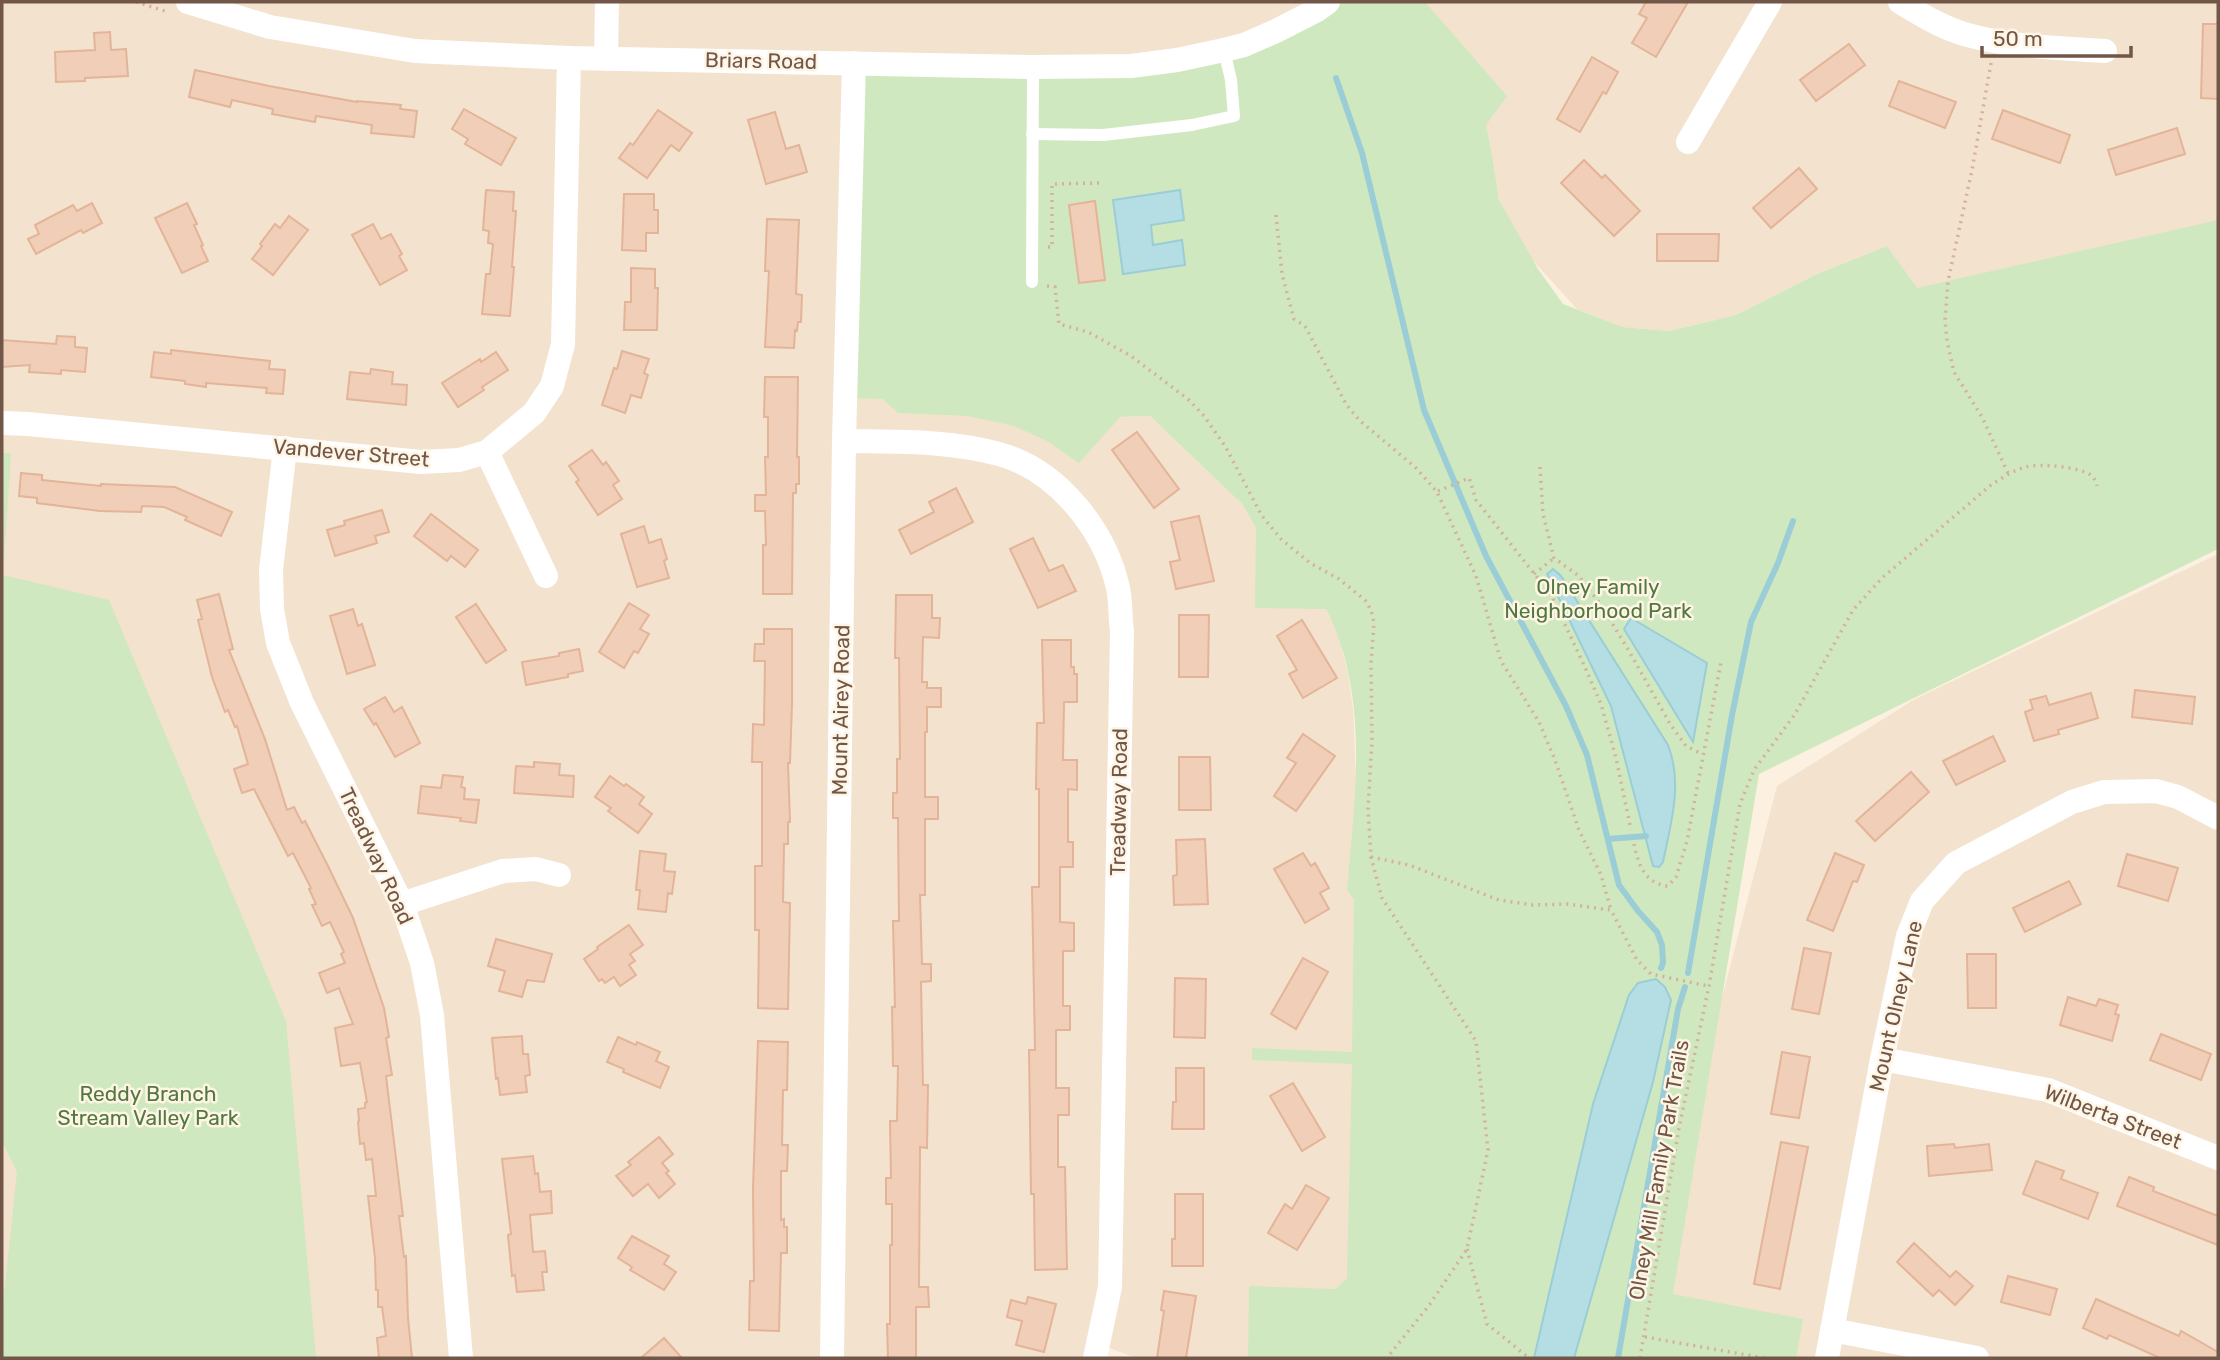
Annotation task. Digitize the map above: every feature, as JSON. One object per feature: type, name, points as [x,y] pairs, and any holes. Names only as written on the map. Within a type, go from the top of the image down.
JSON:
[{"type":"street","name":"Briars Road","points":[[188,2],[270,27],[415,51],[606,59],[1033,67],[1131,66],[1224,50],[1276,32],[1328,2]]},
{"type":"street","points":[[606,59],[607,2]]},
{"type":"street","points":[[1688,142],[1770,2]]},
{"type":"street","points":[[1900,2],[1963,34],[2016,45],[2105,51]]},
{"type":"street","name":"Vandever Street","points":[[2,423],[421,462],[459,460],[487,452],[534,413],[552,386],[563,344],[569,58]]},
{"type":"street","name":"Mount Airey Road","points":[[832,1358],[844,440],[854,62]]},
{"type":"street","name":"Treadway Road","points":[[844,440],[968,447],[1024,463],[1047,477],[1082,512],[1110,565],[1118,589],[1122,631],[1110,1287],[1095,1358]]},
{"type":"street","name":"Treadway Road","points":[[285,448],[271,570],[272,609],[278,643],[302,703],[402,904],[422,963],[432,1015],[461,1358]]},
{"type":"street","points":[[487,452],[546,576]]},
{"type":"street","name":"Mount Olney Lane","points":[[1827,1358],[1882,1059],[1908,936],[1922,901],[1956,863],[2072,802],[2104,792],[2156,791],[2178,797],[2218,818]]},
{"type":"street","points":[[402,904],[503,871],[536,869],[559,875]]},
{"type":"street","name":"Wilberta Street","points":[[1882,1059],[2048,1090],[2218,1158]]},
{"type":"street","points":[[1832,1330],[1977,1358]]},
{"type":"lane","points":[[1032,134],[1103,135],[1192,125],[1234,116],[1231,80],[1224,50]]},
{"type":"lane","points":[[1032,282],[1033,67]]},
{"type":"path","points":[[1996,40],[1948,281],[1945,320],[1954,372],[1982,417],[2008,473]]},
{"type":"path","points":[[1032,247],[1052,247],[1052,184],[1101,183]]},
{"type":"path","points":[[1276,215],[1282,274],[1294,319],[1304,326],[1346,404],[1359,420],[1416,468],[1437,492],[1476,576],[1501,661],[1539,722],[1579,830],[1601,875],[1611,910],[1637,960],[1651,974],[1709,986]]},
{"type":"path","points":[[1032,282],[1055,287],[1059,324],[1088,332],[1131,356],[1189,400],[1225,446],[1262,516],[1281,539],[1310,563],[1339,579],[1365,600],[1371,610],[1374,624],[1368,808],[1371,857],[1382,898],[1476,1041],[1489,1150],[1467,1249],[1430,1304],[1387,1358]]},
{"type":"path","name":"Olney Mill Family Park Trails","points":[[1640,1358],[1679,1128],[1709,986],[1740,804],[1754,770],[1795,714],[1853,610],[1891,570],[1991,485],[2008,473],[2028,466],[2046,465],[2077,470],[2092,476],[2097,486]]},
{"type":"path","points":[[1540,467],[1542,514],[1554,558],[1580,576],[1629,651],[1670,724],[1686,746],[1702,754]]},
{"type":"path","points":[[1437,492],[1469,478],[1476,500],[1550,595],[1601,704],[1631,830]]},
{"type":"path","points":[[1534,574],[1554,558]]},
{"type":"path","points":[[1634,844],[1641,868],[1649,879],[1658,885],[1668,886],[1676,877],[1687,841],[1721,662]]},
{"type":"path","points":[[1371,857],[1409,865],[1499,900],[1611,910]]},
{"type":"path","points":[[1467,1249],[1487,1324],[1529,1358]]},
{"type":"path","points":[[1645,1337],[1764,1358]]},
{"type":"shaded area","points":[[2,2],[1328,2],[937,401],[1078,419],[1150,416],[1306,569],[1337,631],[1348,673],[1353,709],[1356,780],[1374,931],[1352,1274],[1321,1301],[1273,1358],[1136,1358],[1099,1344],[1094,1358],[267,1358],[2,616]]},
{"type":"shaded area","points":[[1398,2],[2218,2],[2218,308],[1918,291],[1887,246],[1817,274],[1736,315],[1669,331],[1623,327],[1577,309],[1527,254],[1502,220],[1493,160],[1476,85]]},
{"type":"shaded area","points":[[2218,554],[2218,1358],[1653,1358],[1677,1171],[1777,786],[1915,699]]},
{"type":"shaded area","points":[[2,1127],[25,1174],[2,1358]]},
{"type":"green space","name":"Olney Family Neighborhood Park","points":[[1328,2],[1425,2],[1507,96],[1486,125],[1499,200],[1538,269],[1563,304],[1623,327],[1669,331],[1736,315],[1817,274],[1887,246],[1917,288],[2218,220],[2218,549],[1759,774],[1673,1294],[1803,1319],[1796,1358],[1248,1358],[1249,1286],[1335,1289],[1347,1278],[1352,1064],[1252,1060],[1252,1048],[1352,1052],[1354,900],[1347,890],[1356,747],[1349,676],[1340,642],[1326,609],[1255,608],[1256,528],[1243,505],[1150,416],[1120,417],[1079,463],[1047,441],[1014,426],[968,416],[898,413],[883,399],[845,398],[854,63],[1177,60]]},
{"type":"green space","name":"Reddy Branch Stream Valley Park","points":[[2,453],[11,453],[3,575],[109,600],[286,1021],[316,1358],[2,1358],[2,1312],[17,1172],[2,1141]]},
{"type":"water","points":[[1180,190],[1184,220],[1151,225],[1153,245],[1182,240],[1185,265],[1123,274],[1113,200]]},
{"type":"water","points":[[1553,569],[1561,576],[1668,745],[1675,774],[1674,803],[1663,862],[1659,867],[1653,866],[1611,706],[1547,574]]},
{"type":"water","points":[[1631,618],[1707,663],[1693,742],[1624,629]]},
{"type":"water","points":[[1656,979],[1665,987],[1671,1000],[1653,1082],[1574,1358],[1534,1358],[1593,1104],[1629,995],[1638,983]]},
{"type":"building","points":[[1646,2],[1688,2],[1656,57],[1632,43],[1647,18],[1639,14]]},
{"type":"building","points":[[2203,24],[2218,24],[2218,99],[2201,98]]},
{"type":"building","points":[[110,32],[111,50],[126,49],[128,76],[56,82],[55,52],[95,50],[94,33]]},
{"type":"building","points":[[1849,44],[1865,65],[1816,101],[1800,80]]},
{"type":"building","points":[[1592,57],[1618,72],[1580,132],[1557,119]]},
{"type":"building","points":[[195,70],[357,102],[401,105],[400,109],[417,111],[414,137],[371,133],[372,125],[316,116],[315,122],[272,114],[273,109],[232,100],[230,107],[189,97]]},
{"type":"building","points":[[1899,81],[1956,102],[1945,128],[1889,106]]},
{"type":"building","points":[[464,109],[516,138],[501,165],[465,144],[468,139],[452,129]]},
{"type":"building","points":[[658,110],[692,133],[679,151],[671,145],[647,178],[619,158],[630,143],[633,145]]},
{"type":"building","points":[[2003,110],[2070,135],[2060,163],[1992,139]]},
{"type":"building","points":[[775,112],[786,149],[799,145],[807,172],[766,184],[748,120]]},
{"type":"building","points":[[2177,128],[2185,154],[2116,175],[2108,150]]},
{"type":"building","points":[[1584,160],[1602,178],[1605,175],[1640,211],[1614,236],[1561,183]]},
{"type":"building","points":[[1799,168],[1817,189],[1771,228],[1753,208]]},
{"type":"building","points":[[486,190],[514,192],[513,211],[516,211],[510,316],[482,314],[486,274],[490,274],[493,244],[488,243],[489,231],[483,230]]},
{"type":"building","points":[[624,194],[654,194],[654,210],[658,210],[658,233],[646,233],[646,251],[622,250]]},
{"type":"building","points":[[1095,201],[1105,280],[1079,283],[1069,205]]},
{"type":"building","points":[[92,203],[102,223],[83,233],[81,230],[36,254],[28,239],[39,234],[35,225],[73,205],[77,211]]},
{"type":"building","points":[[187,203],[197,224],[194,225],[208,261],[182,273],[155,218]]},
{"type":"building","points":[[289,216],[308,230],[273,275],[252,259],[275,224],[280,228]]},
{"type":"building","points":[[767,219],[799,220],[796,294],[802,295],[801,322],[798,322],[797,331],[795,330],[794,348],[765,347],[769,271],[765,271]]},
{"type":"building","points":[[373,224],[381,239],[391,234],[407,270],[380,285],[352,235]]},
{"type":"building","points":[[1657,234],[1719,234],[1718,261],[1657,261]]},
{"type":"building","points":[[631,268],[655,269],[655,288],[658,288],[657,330],[624,330],[625,302],[631,302]]},
{"type":"building","points":[[57,336],[75,337],[75,347],[87,348],[85,372],[29,372],[30,365],[2,367],[2,340],[56,344]]},
{"type":"building","points":[[171,350],[270,361],[269,369],[285,370],[283,394],[266,393],[267,388],[206,383],[206,387],[185,384],[185,381],[151,377],[154,352],[171,354]]},
{"type":"building","points":[[622,351],[649,359],[644,373],[648,375],[641,398],[631,395],[625,413],[602,405]]},
{"type":"building","points":[[496,352],[508,370],[458,407],[442,383]]},
{"type":"building","points":[[371,369],[393,372],[392,384],[407,385],[406,405],[347,399],[350,372],[370,374]]},
{"type":"building","points":[[765,377],[798,377],[799,484],[796,484],[796,493],[793,493],[792,594],[763,594],[765,511],[755,511],[755,495],[766,495],[768,417],[764,417]]},
{"type":"building","points":[[1137,432],[1179,489],[1154,508],[1112,450]]},
{"type":"building","points":[[592,450],[603,465],[606,462],[619,481],[613,485],[622,499],[598,515],[576,482],[579,480],[569,466]]},
{"type":"building","points":[[21,473],[42,475],[42,480],[101,486],[175,487],[232,512],[221,536],[164,507],[142,506],[141,512],[100,511],[37,503],[37,498],[19,496]]},
{"type":"building","points":[[956,488],[973,522],[911,554],[899,530],[934,512],[929,502]]},
{"type":"building","points":[[382,510],[389,532],[375,536],[377,543],[335,556],[327,530],[345,525],[344,521]]},
{"type":"building","points":[[431,514],[478,550],[465,567],[451,556],[447,561],[414,536]]},
{"type":"building","points":[[1199,516],[1214,581],[1176,589],[1170,562],[1180,560],[1171,522]]},
{"type":"building","points":[[644,526],[649,543],[661,539],[669,578],[637,587],[621,534]]},
{"type":"building","points":[[1033,538],[1049,571],[1063,565],[1076,591],[1038,608],[1010,549]]},
{"type":"building","points":[[219,594],[233,649],[229,650],[265,739],[287,810],[294,807],[302,823],[305,821],[328,866],[353,918],[384,1008],[392,1075],[386,1076],[403,1216],[399,1216],[404,1257],[406,1256],[412,1358],[379,1358],[377,1338],[386,1336],[382,1307],[378,1307],[368,1196],[376,1196],[372,1159],[366,1160],[364,1143],[360,1144],[358,1122],[358,1109],[365,1108],[367,1102],[360,1063],[341,1066],[335,1028],[353,1024],[339,988],[327,993],[319,973],[345,963],[341,954],[344,952],[330,922],[322,926],[312,905],[316,904],[309,889],[311,888],[293,853],[288,856],[254,789],[242,793],[234,769],[248,764],[237,726],[235,727],[228,710],[225,712],[212,677],[198,620],[202,619],[197,600]]},
{"type":"building","points":[[896,595],[932,595],[932,618],[940,618],[939,638],[923,637],[922,682],[927,682],[927,688],[941,688],[941,707],[927,707],[925,732],[925,797],[938,797],[938,819],[925,819],[925,895],[920,895],[922,964],[931,964],[931,981],[921,982],[923,1085],[928,1085],[927,1148],[920,1147],[919,1287],[928,1287],[929,1307],[916,1307],[916,1358],[888,1358],[887,1324],[890,1324],[892,1204],[886,1204],[886,1178],[891,1178],[890,1121],[897,1121],[898,1066],[893,1066],[892,1007],[895,1007],[893,921],[899,921],[898,818],[893,818],[893,793],[897,793],[897,759],[900,759],[899,658],[895,658]]},
{"type":"building","points":[[629,603],[649,615],[640,629],[649,634],[638,653],[634,651],[624,668],[599,652]]},
{"type":"building","points":[[476,604],[506,650],[486,663],[456,617]]},
{"type":"building","points":[[353,609],[358,626],[362,624],[375,665],[347,674],[330,616]]},
{"type":"building","points":[[1179,615],[1209,615],[1208,677],[1179,677]]},
{"type":"building","points":[[1302,620],[1337,678],[1303,698],[1289,674],[1297,670],[1277,636]]},
{"type":"building","points":[[764,629],[792,629],[792,703],[788,763],[790,822],[788,844],[784,844],[783,902],[790,903],[788,1009],[758,1008],[759,930],[755,930],[755,866],[762,866],[762,762],[752,762],[753,724],[764,725],[765,661],[754,661],[755,644],[764,644]]},
{"type":"building","points":[[1042,640],[1071,640],[1071,667],[1074,667],[1074,674],[1077,674],[1077,702],[1064,702],[1063,760],[1077,760],[1077,790],[1068,789],[1068,842],[1073,842],[1073,867],[1060,867],[1060,922],[1074,923],[1074,951],[1063,951],[1063,1006],[1070,1006],[1070,1030],[1056,1030],[1056,1088],[1069,1088],[1069,1115],[1058,1115],[1058,1167],[1065,1167],[1067,1269],[1035,1270],[1029,1050],[1035,1050],[1032,887],[1039,887],[1039,789],[1036,789],[1037,723],[1044,723]]},
{"type":"building","points":[[579,649],[583,671],[568,674],[568,677],[526,685],[522,662],[559,656],[559,653]]},
{"type":"building","points":[[2135,690],[2195,697],[2192,724],[2132,717]]},
{"type":"building","points":[[2091,693],[2098,718],[2058,730],[2059,734],[2034,741],[2025,712],[2033,709],[2030,700],[2046,696],[2049,705]]},
{"type":"building","points":[[385,697],[394,712],[402,707],[420,743],[395,757],[376,723],[374,725],[364,709]]},
{"type":"building","points":[[1303,734],[1335,756],[1296,811],[1274,796],[1296,763],[1287,758]]},
{"type":"building","points":[[1993,736],[2005,761],[1956,785],[1943,761]]},
{"type":"building","points":[[1179,757],[1210,757],[1211,810],[1179,810]]},
{"type":"building","points":[[534,762],[560,764],[559,775],[574,776],[573,797],[514,793],[516,766],[534,767]]},
{"type":"building","points":[[1911,772],[1929,792],[1875,841],[1856,821]]},
{"type":"building","points":[[443,775],[463,777],[461,787],[465,788],[464,799],[479,800],[476,823],[460,821],[461,818],[418,813],[421,786],[441,788]]},
{"type":"building","points":[[610,776],[644,797],[639,804],[652,814],[638,833],[608,811],[611,808],[595,797]]},
{"type":"building","points":[[1205,839],[1208,904],[1174,905],[1176,840]]},
{"type":"building","points":[[640,851],[666,854],[664,871],[675,872],[672,894],[668,893],[666,912],[638,909],[640,890],[636,890]]},
{"type":"building","points":[[1303,853],[1311,866],[1315,863],[1329,888],[1320,893],[1329,909],[1305,923],[1274,869]]},
{"type":"building","points":[[1835,853],[1864,865],[1857,882],[1853,881],[1833,931],[1807,920]]},
{"type":"building","points":[[2127,854],[2178,868],[2168,901],[2118,886]]},
{"type":"building","points":[[2069,881],[2081,904],[2025,932],[2013,908]]},
{"type":"building","points":[[629,925],[643,945],[630,954],[635,961],[629,965],[636,975],[620,986],[614,977],[605,983],[602,979],[599,981],[584,959]]},
{"type":"building","points":[[496,939],[552,954],[544,982],[527,980],[522,997],[499,991],[505,971],[488,966]]},
{"type":"building","points":[[1804,948],[1831,953],[1819,1014],[1792,1009]]},
{"type":"building","points":[[1967,954],[1996,954],[1996,1008],[1968,1008]]},
{"type":"building","points":[[1303,958],[1328,972],[1296,1029],[1271,1014]]},
{"type":"building","points":[[1175,978],[1206,979],[1205,1038],[1174,1037]]},
{"type":"building","points":[[2068,997],[2096,1006],[2099,999],[2118,1005],[2115,1014],[2119,1015],[2112,1041],[2060,1025]]},
{"type":"building","points":[[2161,1034],[2211,1054],[2201,1080],[2150,1060]]},
{"type":"building","points":[[522,1036],[523,1054],[528,1054],[530,1075],[525,1076],[527,1092],[500,1095],[492,1038]]},
{"type":"building","points":[[618,1037],[660,1052],[656,1061],[669,1067],[660,1088],[607,1062]]},
{"type":"building","points":[[758,1041],[788,1042],[787,1090],[783,1090],[782,1145],[788,1145],[787,1171],[781,1171],[781,1220],[784,1219],[784,1227],[787,1227],[787,1253],[781,1253],[779,1331],[749,1330],[750,1281],[754,1281],[753,1189]]},
{"type":"building","points":[[1782,1052],[1810,1057],[1799,1118],[1771,1114]]},
{"type":"building","points":[[1176,1068],[1204,1068],[1204,1129],[1172,1129],[1173,1102],[1176,1102]]},
{"type":"building","points":[[1293,1083],[1325,1137],[1302,1151],[1270,1096]]},
{"type":"building","points":[[659,1137],[673,1154],[662,1163],[675,1184],[659,1198],[648,1184],[633,1196],[616,1176],[631,1165],[628,1162]]},
{"type":"building","points":[[1781,1142],[1808,1147],[1780,1289],[1754,1284]]},
{"type":"building","points":[[1954,1144],[1955,1148],[1989,1144],[1992,1170],[1929,1176],[1927,1146]]},
{"type":"building","points":[[533,1156],[540,1192],[551,1191],[552,1213],[530,1215],[533,1252],[545,1251],[547,1272],[542,1272],[544,1290],[517,1292],[515,1275],[512,1276],[508,1235],[511,1234],[502,1159]]},
{"type":"building","points":[[2036,1161],[2064,1171],[2061,1179],[2098,1193],[2088,1219],[2023,1194]]},
{"type":"building","points":[[2129,1177],[2154,1187],[2153,1191],[2218,1216],[2218,1245],[2117,1206]]},
{"type":"building","points":[[1306,1185],[1329,1198],[1297,1250],[1268,1233],[1285,1204],[1292,1209]]},
{"type":"building","points":[[1175,1194],[1203,1194],[1203,1266],[1172,1266]]},
{"type":"building","points":[[632,1236],[669,1256],[664,1264],[676,1272],[664,1290],[630,1270],[632,1267],[618,1258]]},
{"type":"building","points":[[1914,1243],[1950,1277],[1956,1271],[1973,1286],[1955,1305],[1939,1290],[1933,1296],[1897,1262]]},
{"type":"building","points":[[2008,1276],[2057,1289],[2050,1315],[2001,1302]]},
{"type":"building","points":[[1164,1291],[1196,1296],[1186,1358],[1157,1358]]},
{"type":"building","points":[[1028,1297],[1056,1304],[1044,1352],[1016,1345],[1022,1321],[1007,1317],[1011,1300],[1026,1304]]},
{"type":"building","points":[[2096,1299],[2179,1336],[2181,1331],[2218,1352],[2218,1358],[2160,1358],[2109,1335],[2107,1339],[2083,1328]]},
{"type":"building","points":[[664,1338],[682,1358],[641,1358]]},
{"type":"waterway","points":[[1336,78],[1362,153],[1424,410],[1486,556],[1566,706],[1587,755],[1619,885],[1657,932],[1662,945],[1661,968]]},
{"type":"waterway","points":[[1688,973],[1732,715],[1751,622],[1778,563],[1793,521]]},
{"type":"waterway","points":[[1608,839],[1646,836]]},
{"type":"waterway","points":[[1618,1358],[1678,1009],[1685,987]]}]
